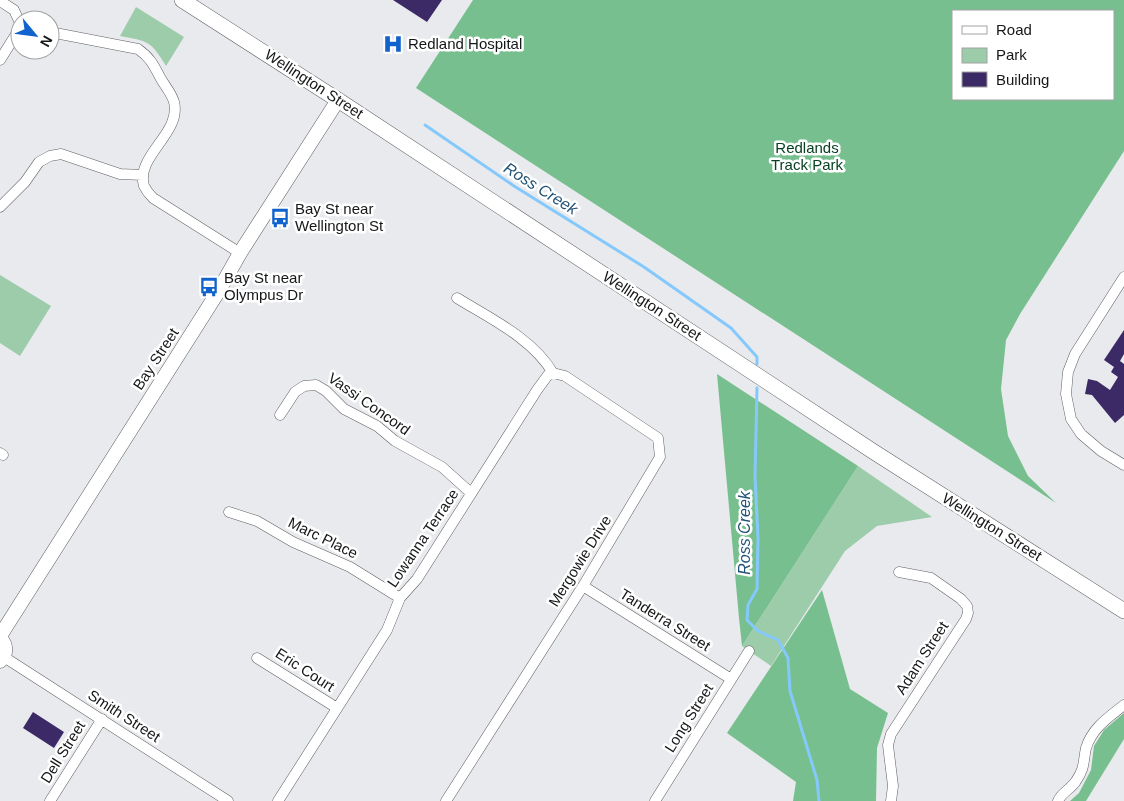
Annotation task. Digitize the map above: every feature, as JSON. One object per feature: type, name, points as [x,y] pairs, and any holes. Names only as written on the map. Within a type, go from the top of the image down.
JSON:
[{"type":"main road","name":"Wellington Street","points":[[182,0],[338,100],[874,452],[1124,611]]},
{"type":"street","points":[[0,1],[14,10]]},
{"type":"street","points":[[60,34],[138,49],[148,55],[174,101],[175,112],[171,124],[145,166],[143,175],[144,187],[153,198],[240,253]]},
{"type":"street","points":[[0,60],[10,44]]},
{"type":"street","name":"Bay Street","points":[[0,637],[338,100]]},
{"type":"street","points":[[0,207],[25,182],[39,162],[50,156],[61,154],[120,174],[143,175]]},
{"type":"street","points":[[1124,277],[1074,354],[1068,372],[1066,394],[1071,418],[1081,434],[1124,466]]},
{"type":"street","points":[[457,298],[513,332],[540,355],[553,372]]},
{"type":"street","name":"Lowanna Terrace","points":[[278,801],[387,630],[400,598],[417,580],[537,390],[548,375],[553,372]]},
{"type":"street","name":"Mergowie Drive","points":[[446,801],[583,586],[660,457],[658,438],[565,376],[553,372]]},
{"type":"street","name":"Vassi Concord","points":[[280,415],[295,392],[304,386],[316,385],[326,391],[344,409],[378,426],[401,445],[442,467],[472,493]]},
{"type":"street","name":"Marc Place","points":[[229,512],[257,521],[293,542],[350,567],[400,598]]},
{"type":"street","name":"Adam Street","points":[[891,801],[893,786],[888,745],[891,734],[966,619],[968,613],[967,606],[962,599],[931,578],[899,572]]},
{"type":"street","name":"Tanderra Street","points":[[583,586],[732,679]]},
{"type":"street","points":[[0,637],[5,646],[2,659]]},
{"type":"street","name":"Long Street","points":[[655,801],[749,651]]},
{"type":"street","name":"Eric Court","points":[[257,658],[337,708]]},
{"type":"street","name":"Smith Street","points":[[2,659],[102,719],[228,801]]},
{"type":"street","points":[[1058,801],[1059,797],[1075,784],[1084,768],[1087,747],[1099,725],[1124,705]]},
{"type":"street","name":"Dell Street","points":[[50,801],[102,719]]},
{"type":"green space","name":"Redlands Track Park","points":[[473,0],[1124,0],[1124,151],[1020,314],[1006,340],[1001,389],[1008,436],[1028,476],[1056,503],[416,88]]},
{"type":"green space","points":[[136,7],[184,37],[166,66],[156,51],[148,44],[137,39],[120,36]]},
{"type":"green space","points":[[0,275],[51,306],[20,356],[0,343]]},
{"type":"green space","points":[[717,374],[858,466],[742,646],[739,618]]},
{"type":"green space","points":[[858,466],[932,517],[877,526],[845,551],[771,666],[742,646]]},
{"type":"green space","points":[[822,590],[850,689],[888,713],[877,748],[876,801],[793,801],[796,782],[727,733]]},
{"type":"green space","points":[[1124,713],[1124,739],[1086,801],[1070,801],[1079,793],[1091,770],[1094,746],[1104,730]]},
{"type":"building","points":[[393,0],[442,0],[427,22]]},
{"type":"building","points":[[1124,330],[1124,354],[1120,361],[1124,364],[1124,415],[1115,423],[1092,395],[1085,394],[1088,379],[1097,381],[1110,390],[1118,377],[1111,372],[1114,367],[1104,360]]},
{"type":"building","points":[[33,712],[64,732],[54,748],[23,728]]},
{"type":"waterway","name":"Ross Creek","points":[[425,125],[514,186],[644,267],[731,328],[757,357],[757,364]]},
{"type":"waterway","name":"Ross Creek","points":[[757,388],[755,476],[758,538],[757,589],[748,605],[747,620],[758,631],[778,640],[788,658],[790,691],[817,780],[819,801]]},
{"type":"place","name":"Redland Hospital","points":[[393,44]]},
{"type":"place","name":"Bay St near Wellington St","points":[[280,218]]},
{"type":"place","name":"Bay St near Olympus Dr","points":[[209,287]]}]
